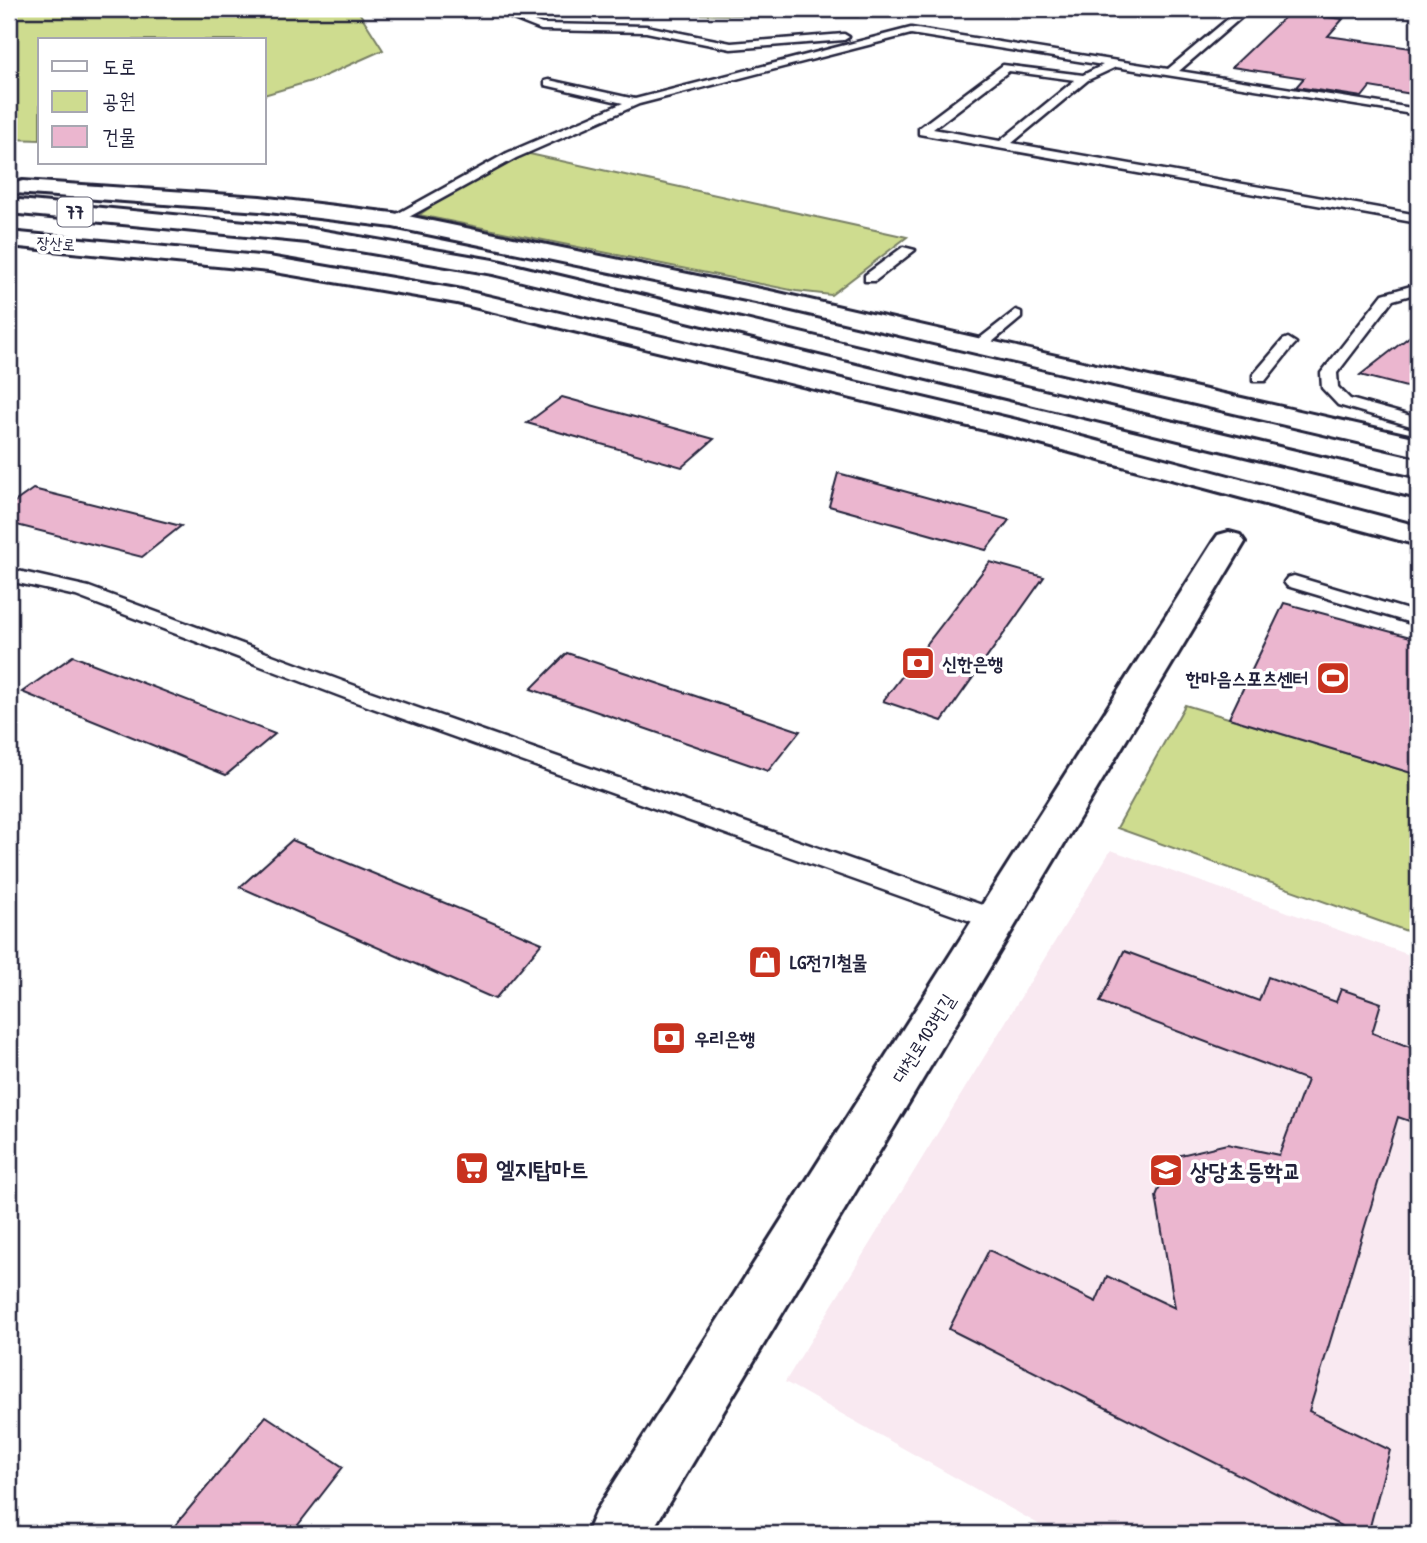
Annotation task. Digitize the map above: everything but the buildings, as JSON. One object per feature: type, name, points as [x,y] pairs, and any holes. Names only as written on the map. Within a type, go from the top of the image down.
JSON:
[{"type":"main road","points":[[13,194],[260,204],[393,220],[579,256],[1418,447]]},
{"type":"main road","name":"장산로","points":[[13,194],[142,218],[307,235],[493,267],[1418,489]]},
{"type":"main road","name":"장산로","points":[[9,239],[269,264],[457,296],[1021,430],[1418,536]]},
{"type":"main road","name":"대천로103번길","points":[[617,1534],[1229,542]]},
{"type":"lane","points":[[493,9],[541,27],[646,29],[731,46],[911,31],[1418,112]]},
{"type":"lane","points":[[1170,73],[1246,9]]},
{"type":"lane","points":[[1406,9],[1418,10]]},
{"type":"lane","points":[[393,220],[508,155],[564,129],[635,102],[911,31]]},
{"type":"lane","points":[[1003,145],[1084,78],[1115,64]]},
{"type":"lane","points":[[1084,78],[1007,67],[923,131],[1418,219]]},
{"type":"lane","points":[[549,83],[635,102]]},
{"type":"lane","points":[[870,278],[908,250]]},
{"type":"lane","points":[[1418,288],[1388,297],[1329,373],[1330,388],[1344,402],[1418,423]]},
{"type":"lane","points":[[979,345],[1016,315]]},
{"type":"lane","points":[[1259,378],[1288,343]]},
{"type":"lane","points":[[9,575],[82,592],[362,696],[996,920]]},
{"type":"lane","points":[[1294,582],[1418,619]]},
{"type":"shaded area","name":"상당초등학교","points":[[1111,850],[1418,958],[1418,1534],[1056,1534],[785,1382]]},
{"type":"green space","points":[[357,9],[383,50],[318,79],[266,94],[266,38],[38,38],[38,140],[9,139],[9,10]]},
{"type":"green space","points":[[658,9],[863,9],[858,17],[688,14]]},
{"type":"green space","points":[[525,153],[907,237],[831,295],[796,291],[419,215],[467,182]]},
{"type":"green space","points":[[1185,705],[1418,775],[1418,935],[1117,828]]},
{"type":"place","name":"신한은행","points":[[918,663]]},
{"type":"place","name":"한마음스포츠센터","points":[[1333,678]]},
{"type":"place","name":"LG전기철물","points":[[765,962]]},
{"type":"place","name":"우리은행","points":[[669,1038]]},
{"type":"place","name":"엘지탑마트","points":[[472,1168]]},
{"type":"place","name":"상당초등학교","points":[[1166,1170]]}]
